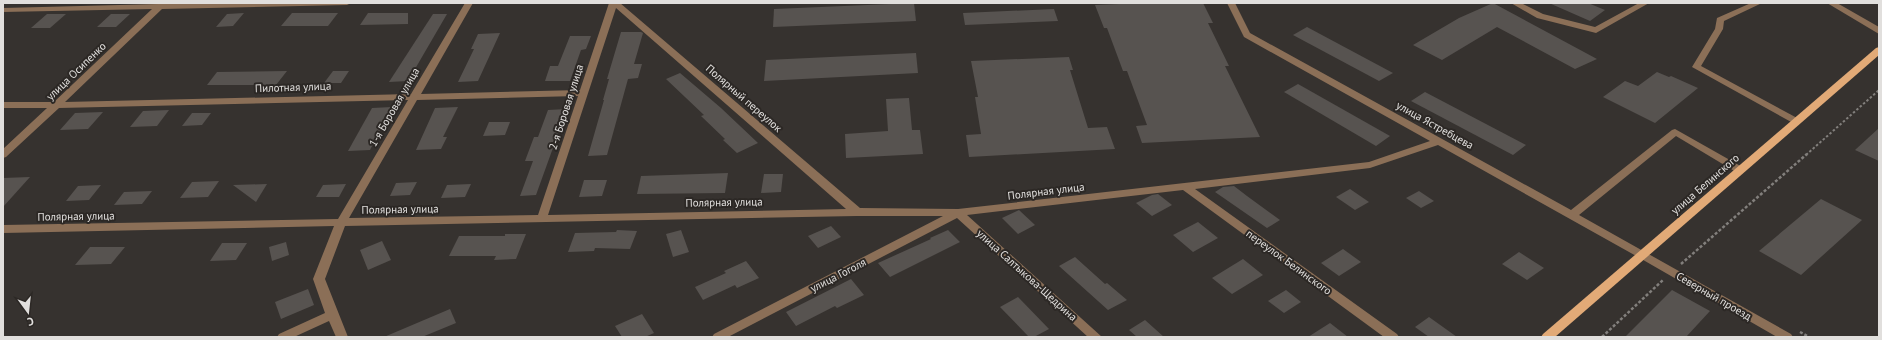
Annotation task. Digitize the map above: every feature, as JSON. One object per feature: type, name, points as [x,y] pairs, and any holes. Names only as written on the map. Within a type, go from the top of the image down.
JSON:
[{"type":"main road","name":"улица Белинского","points":[[1546,337],[1878,51]]},
{"type":"street","points":[[3,10],[162,5],[347,3]]},
{"type":"street","name":"1-я Боровая улица","points":[[342,337],[319,279],[341,223],[469,3]]},
{"type":"street","name":"2-я Боровая улица","points":[[542,218],[614,3]]},
{"type":"street","name":"Полярный переулок","points":[[614,3],[857,212]]},
{"type":"street","name":"улица Ястребцева","points":[[1231,3],[1248,35],[1642,254]]},
{"type":"street","points":[[1515,3],[1540,16],[1596,30],[1645,3]]},
{"type":"street","points":[[1758,3],[1720,20],[1719,29],[1696,67],[1796,121]]},
{"type":"street","points":[[1835,4],[1879,31]]},
{"type":"street","name":"улица Осипенко","points":[[3,155],[57,106],[162,5]]},
{"type":"street","name":"Пилотная улица","points":[[3,105],[57,106],[584,93]]},
{"type":"street","points":[[1572,215],[1675,132],[1740,170]]},
{"type":"street","name":"Полярная улица","points":[[3,229],[857,212],[958,213],[1370,165],[1439,142]]},
{"type":"street","name":"переулок Белинского","points":[[1185,187],[1393,337]]},
{"type":"street","name":"улица Салтыкова-Щедрина","points":[[958,213],[1093,336]]},
{"type":"street","name":"улица Гоголя","points":[[718,337],[958,213]]},
{"type":"street","name":"Северный проезд","points":[[1642,254],[1787,337]]},
{"type":"street","points":[[283,337],[332,315]]},
{"type":"path","points":[[1681,264],[1879,90]]},
{"type":"path","points":[[1602,337],[1664,279]]},
{"type":"building","points":[[914,3],[916,21],[773,27],[774,9]]},
{"type":"building","points":[[1203,3],[1213,23],[1208,23],[1229,66],[1225,66],[1260,137],[1142,143],[1136,126],[1147,125],[1127,71],[1123,71],[1107,28],[1104,28],[1095,5]]},
{"type":"building","points":[[1493,3],[1597,59],[1575,69],[1497,27],[1442,60],[1413,45],[1459,18]]},
{"type":"building","points":[[1549,3],[1588,3],[1605,10],[1590,21]]},
{"type":"building","points":[[1054,9],[1058,21],[965,25],[963,13]]},
{"type":"building","points":[[244,13],[233,26],[216,27],[227,14]]},
{"type":"building","points":[[292,13],[338,13],[328,26],[281,26]]},
{"type":"building","points":[[368,13],[408,13],[408,24],[360,25]]},
{"type":"building","points":[[47,14],[66,14],[50,28],[31,28]]},
{"type":"building","points":[[111,14],[130,14],[116,27],[97,27]]},
{"type":"building","points":[[433,14],[447,14],[408,81],[389,82]]},
{"type":"building","points":[[1307,27],[1393,73],[1379,81],[1293,35]]},
{"type":"building","points":[[621,32],[643,33],[634,64],[642,64],[638,78],[628,79],[607,155],[588,156],[604,100],[609,79],[607,79]]},
{"type":"building","points":[[500,33],[478,81],[458,82],[474,49],[471,49],[478,34]]},
{"type":"building","points":[[570,36],[591,36],[586,49],[581,50],[570,81],[545,81],[550,66],[558,66]]},
{"type":"building","points":[[916,53],[918,73],[764,81],[766,60]]},
{"type":"building","points":[[1069,57],[1073,70],[1070,70],[1088,128],[1107,127],[1115,149],[969,157],[966,135],[981,134],[975,97],[978,97],[971,61]]},
{"type":"building","points":[[287,71],[276,85],[207,85],[217,72]]},
{"type":"building","points":[[333,71],[349,71],[341,83],[324,83]]},
{"type":"building","points":[[1657,72],[1669,77],[1671,76],[1698,88],[1655,123],[1603,97],[1625,81],[1638,86]]},
{"type":"building","points":[[680,73],[721,108],[758,143],[737,153],[701,116],[704,115],[666,79]]},
{"type":"building","points":[[1298,84],[1390,136],[1376,146],[1284,92]]},
{"type":"building","points":[[1425,92],[1526,145],[1513,155],[1411,101]]},
{"type":"building","points":[[909,98],[912,130],[920,130],[923,154],[846,158],[845,134],[888,131],[886,99]]},
{"type":"building","points":[[392,107],[370,150],[348,151],[372,108]]},
{"type":"building","points":[[458,107],[443,137],[447,137],[441,149],[416,150],[435,108]]},
{"type":"building","points":[[567,109],[536,195],[520,196],[533,161],[525,161],[534,137],[538,137],[548,110]]},
{"type":"building","points":[[169,110],[157,126],[130,127],[143,111]]},
{"type":"building","points":[[103,112],[88,129],[60,130],[75,113]]},
{"type":"building","points":[[192,113],[211,113],[202,125],[182,126]]},
{"type":"building","points":[[489,122],[510,122],[505,135],[483,136]]},
{"type":"building","points":[[1879,128],[1879,161],[1855,150]]},
{"type":"building","points":[[728,173],[725,193],[637,194],[641,176]]},
{"type":"building","points":[[764,174],[783,174],[781,192],[761,193]]},
{"type":"building","points":[[30,177],[3,207],[3,178]]},
{"type":"building","points":[[584,180],[607,180],[602,196],[579,197]]},
{"type":"building","points":[[219,181],[208,197],[180,198],[192,182]]},
{"type":"building","points":[[417,182],[410,195],[390,196],[396,183]]},
{"type":"building","points":[[267,184],[256,202],[233,185]]},
{"type":"building","points":[[346,184],[339,197],[316,197],[323,185]]},
{"type":"building","points":[[471,184],[465,197],[441,198],[447,185]]},
{"type":"building","points":[[101,185],[89,200],[66,201],[78,186]]},
{"type":"building","points":[[1234,186],[1280,220],[1267,228],[1215,192],[1223,187]]},
{"type":"building","points":[[1350,189],[1369,202],[1355,210],[1336,197]]},
{"type":"building","points":[[152,191],[142,204],[114,205],[124,192]]},
{"type":"building","points":[[1419,191],[1434,201],[1421,208],[1406,198]]},
{"type":"building","points":[[1158,194],[1172,205],[1152,216],[1136,203],[1152,195]]},
{"type":"building","points":[[1821,199],[1862,220],[1801,275],[1759,251]]},
{"type":"building","points":[[1019,210],[1035,225],[1018,234],[1002,218]]},
{"type":"building","points":[[1198,222],[1218,238],[1193,252],[1173,235]]},
{"type":"building","points":[[831,226],[841,237],[818,248],[808,236]]},
{"type":"building","points":[[617,230],[637,231],[630,249],[595,248],[594,251],[568,252],[575,233],[616,232]]},
{"type":"building","points":[[681,230],[689,252],[673,257],[666,234]]},
{"type":"building","points":[[948,230],[960,242],[890,277],[878,263],[931,239],[930,238]]},
{"type":"building","points":[[505,234],[526,234],[516,259],[494,260],[496,256],[449,256],[459,236],[505,236]]},
{"type":"building","points":[[382,241],[391,260],[368,270],[360,250]]},
{"type":"building","points":[[286,242],[289,255],[272,261],[269,247]]},
{"type":"building","points":[[222,243],[247,243],[236,260],[210,261]]},
{"type":"building","points":[[90,247],[125,247],[111,264],[75,265]]},
{"type":"building","points":[[1343,249],[1361,262],[1339,276],[1321,263]]},
{"type":"building","points":[[1519,252],[1544,268],[1527,280],[1502,264]]},
{"type":"building","points":[[1075,257],[1105,284],[1107,283],[1127,300],[1108,310],[1059,266]]},
{"type":"building","points":[[1243,259],[1263,275],[1232,294],[1212,278]]},
{"type":"building","points":[[746,261],[759,278],[737,288],[735,285],[703,300],[695,287],[726,273],[724,271]]},
{"type":"building","points":[[851,279],[864,295],[837,308],[835,306],[796,326],[786,312]]},
{"type":"building","points":[[308,289],[314,305],[281,319],[275,302]]},
{"type":"building","points":[[1286,290],[1301,302],[1284,313],[1268,301]]},
{"type":"building","points":[[1672,290],[1710,311],[1686,337],[1625,337]]},
{"type":"building","points":[[1018,297],[1049,329],[1034,337],[1029,337],[1000,307]]},
{"type":"building","points":[[450,309],[456,323],[422,337],[384,337]]},
{"type":"building","points":[[642,314],[654,333],[645,337],[622,337],[615,326]]},
{"type":"building","points":[[1429,317],[1457,337],[1429,337],[1415,327]]},
{"type":"building","points":[[1145,320],[1164,337],[1137,337],[1129,330]]},
{"type":"building","points":[[1330,323],[1348,337],[1308,337]]}]
